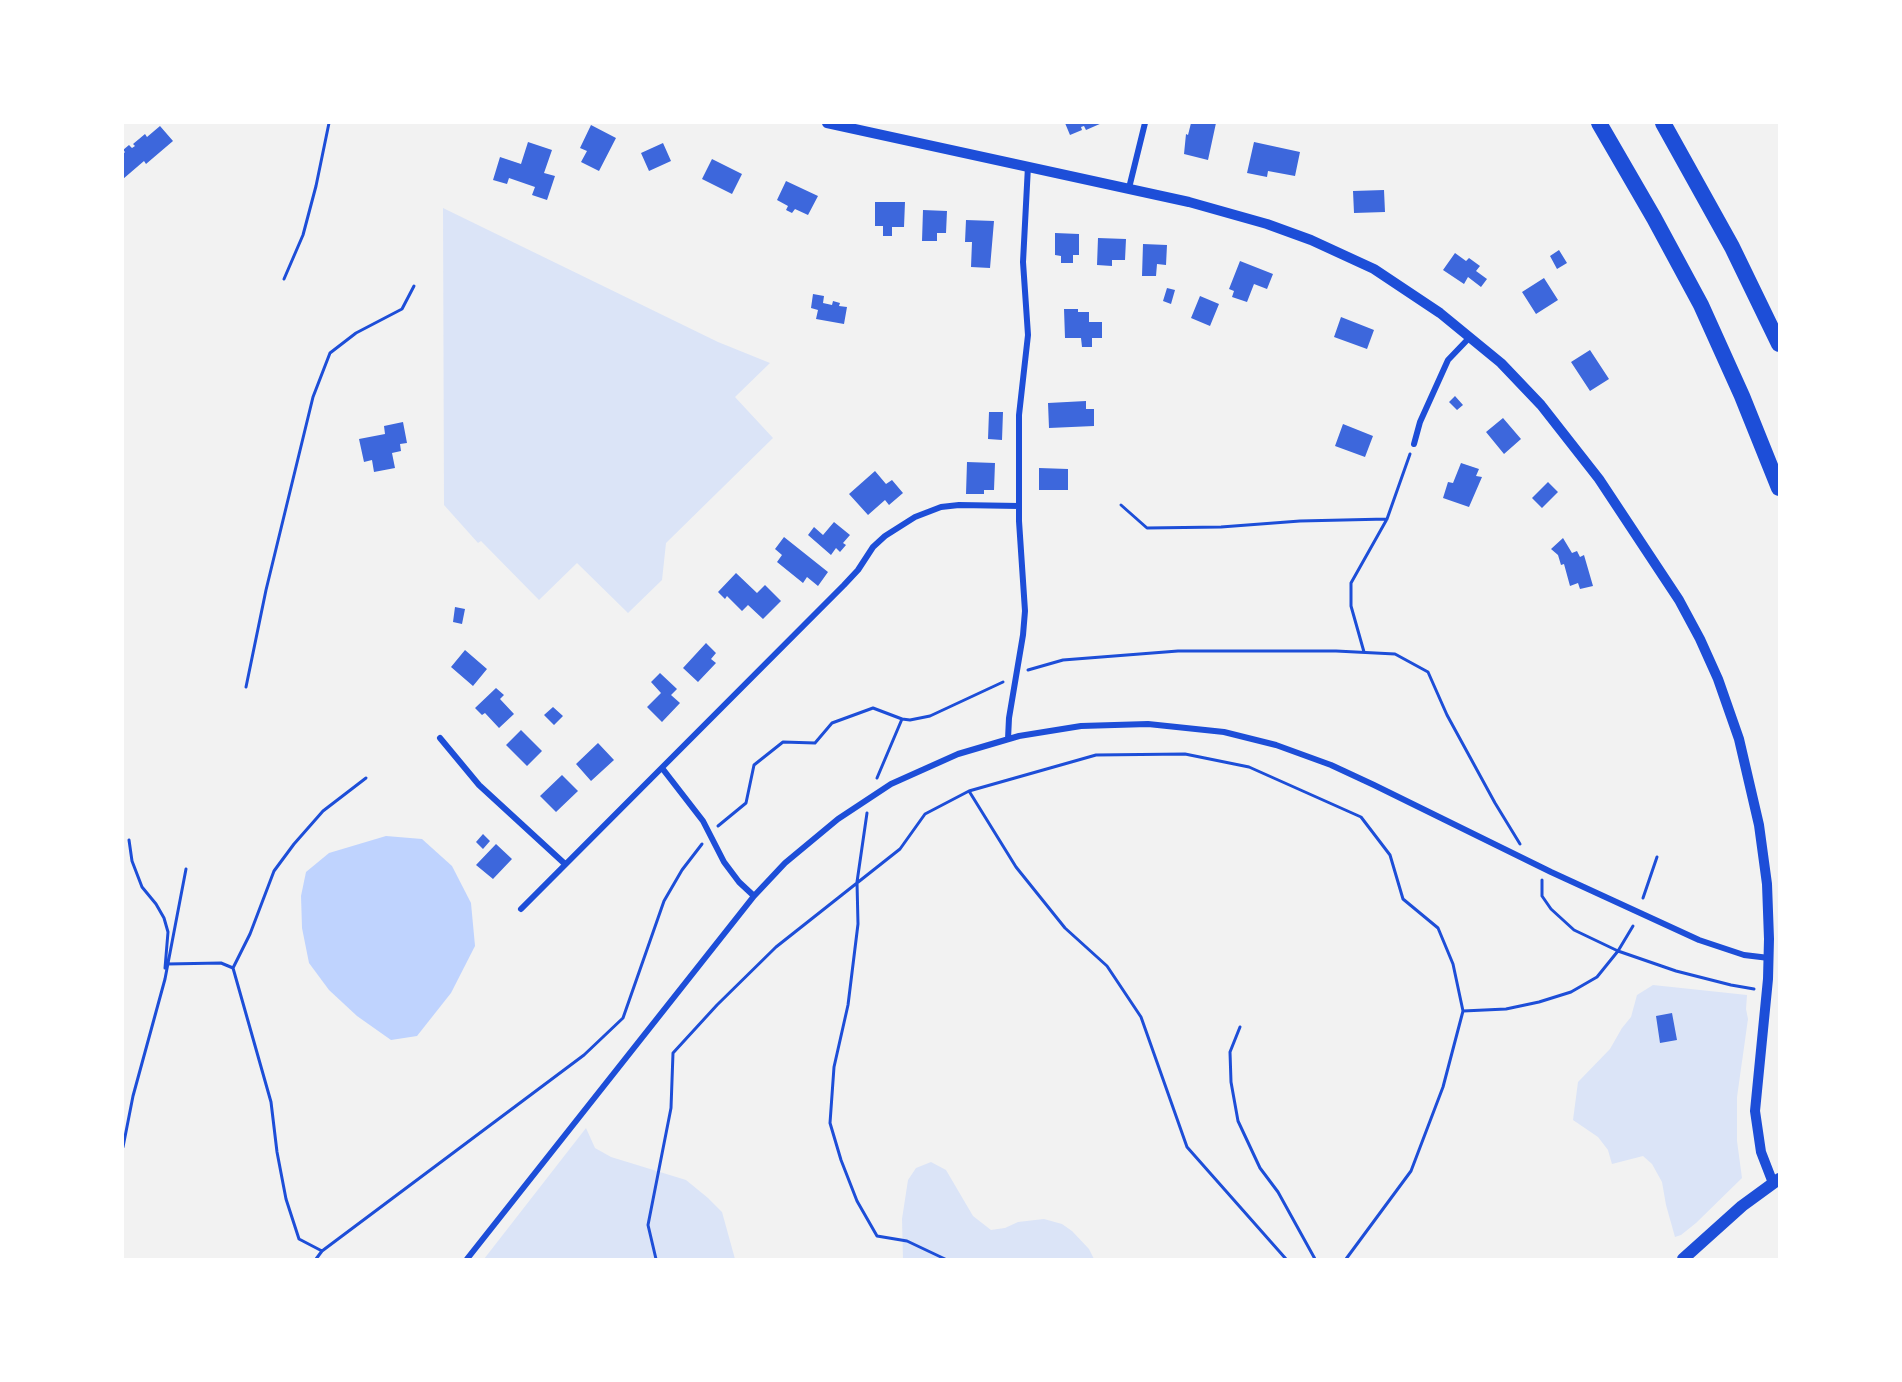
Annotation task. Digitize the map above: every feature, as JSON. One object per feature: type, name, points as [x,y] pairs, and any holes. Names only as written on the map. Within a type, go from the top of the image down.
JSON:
[{"type":"highway","points":[[1599,123],[1701,306],[1742,396],[1779,488]]},
{"type":"highway","points":[[1663,123],[1732,247],[1779,344]]},
{"type":"main road","points":[[1683,1259],[1734,1213],[1776,1181]]},
{"type":"street","points":[[827,123],[1130,188],[1246,217],[1330,248],[1364,263],[1404,287],[1470,336],[1526,389],[1585,460],[1664,576],[1705,649],[1739,739],[1757,814],[1767,884],[1769,958],[1766,1012],[1757,1076],[1755,1112],[1761,1152],[1776,1181]]},
{"type":"street","points":[[1130,188],[1145,123]]},
{"type":"street","points":[[1008,739],[1009,718],[1023,635],[1024,610],[1019,506],[1019,408],[1029,335],[1023,262],[1028,166]]},
{"type":"street","points":[[1414,444],[1420,422],[1448,360],[1470,336]]},
{"type":"street","points":[[521,909],[844,585],[877,543],[890,532],[915,517],[941,507],[1019,506]]},
{"type":"street","points":[[467,1259],[754,896],[806,844],[881,790],[940,761],[1008,739],[1081,726],[1136,723],[1199,728],[1262,741],[1314,758],[1359,778],[1551,872],[1699,940],[1736,952],[1769,958]]},
{"type":"street","points":[[440,738],[479,784],[566,864]]},
{"type":"street","points":[[662,768],[703,821],[724,862],[739,882],[754,896]]},
{"type":"path","points":[[284,279],[303,235],[329,123]]},
{"type":"path","points":[[246,687],[266,590],[312,397],[330,353],[356,333],[402,309],[414,286]]},
{"type":"path","points":[[1364,652],[1351,606],[1351,583],[1387,519],[1414,444]]},
{"type":"path","points":[[1120,505],[1147,528],[1387,519]]},
{"type":"path","points":[[316,1259],[322,1251],[574,1062],[623,1018],[664,902],[682,870],[709,834],[746,802],[754,765],[783,742],[815,743],[832,723],[873,708],[902,719],[910,720],[930,716],[1044,664],[1063,660],[1178,651],[1336,651],[1395,654],[1428,672],[1447,715],[1520,844]]},
{"type":"path","points":[[656,1259],[648,1225],[671,1108],[674,1053],[717,1005],[776,947],[900,849],[925,814],[969,791],[1096,755],[1185,754],[1250,768],[1361,817],[1390,855],[1403,898],[1437,928],[1453,964],[1463,1011],[1443,1087],[1411,1171],[1346,1259]]},
{"type":"path","points":[[322,1251],[299,1239],[286,1199],[271,1102],[233,968],[250,934],[274,871],[323,811],[366,778]]},
{"type":"path","points":[[969,791],[1016,867],[1065,928],[1107,966],[1141,1017],[1187,1147],[1286,1259]]},
{"type":"path","points":[[129,840],[132,861],[142,887],[156,904],[164,918],[168,932],[165,979]]},
{"type":"path","points":[[1643,898],[1657,857]]},
{"type":"path","points":[[123,1147],[133,1096],[165,979],[186,869]]},
{"type":"path","points":[[1542,880],[1541,892],[1551,909],[1574,930],[1618,951],[1676,971],[1755,989]]},
{"type":"path","points":[[857,882],[858,924],[848,1005],[834,1066],[830,1123],[857,1201],[877,1236],[907,1241],[945,1259]]},
{"type":"path","points":[[1463,1011],[1506,1009],[1571,992],[1598,977],[1633,926]]},
{"type":"path","points":[[167,964],[221,963],[233,968]]},
{"type":"path","points":[[1240,1027],[1230,1052],[1231,1082],[1238,1121],[1260,1168],[1278,1192],[1315,1259]]},
{"type":"shaded area","points":[[443,208],[718,342],[770,363],[735,397],[773,438],[666,543],[662,580],[628,613],[577,563],[539,600],[481,541],[478,543],[444,505]]},
{"type":"shaded area","points":[[1653,985],[1747,995],[1748,1019],[1737,1097],[1737,1141],[1742,1178],[1696,1223],[1675,1237],[1662,1182],[1652,1164],[1643,1156],[1612,1164],[1608,1150],[1598,1137],[1573,1120],[1578,1082],[1610,1049],[1631,1017],[1637,995]]},
{"type":"shaded area","points":[[586,1128],[595,1148],[611,1157],[686,1180],[708,1198],[722,1212],[735,1259],[484,1259]]},
{"type":"shaded area","points":[[931,1162],[946,1170],[973,1216],[991,1230],[1005,1228],[1018,1222],[1044,1219],[1062,1224],[1089,1249],[1094,1259],[903,1259],[902,1219],[908,1180],[916,1168]]},
{"type":"water","points":[[386,836],[422,839],[452,866],[471,903],[475,946],[451,993],[417,1036],[391,1040],[357,1016],[329,990],[309,963],[302,928],[301,896],[306,872],[329,853]]},
{"type":"building","points":[[1065,123],[1102,123],[1086,130],[1084,126],[1081,127],[1082,130],[1070,135]]},
{"type":"building","points":[[1191,123],[1216,123],[1208,160],[1184,154],[1186,134],[1188,135]]},
{"type":"building","points":[[591,125],[616,138],[599,171],[581,162],[587,151],[580,148]]},
{"type":"building","points":[[160,126],[173,141],[146,164],[144,161],[123,179],[123,154],[125,152],[123,150],[129,145],[132,148],[135,146],[133,144],[145,134],[147,137]]},
{"type":"building","points":[[528,142],[552,150],[544,173],[555,176],[547,200],[532,195],[535,187],[509,178],[507,184],[493,180],[500,157],[521,164]]},
{"type":"building","points":[[1254,142],[1300,152],[1295,176],[1268,171],[1267,177],[1247,173]]},
{"type":"building","points":[[663,143],[671,161],[649,171],[641,153]]},
{"type":"building","points":[[712,159],[742,174],[732,194],[702,179]]},
{"type":"building","points":[[786,181],[818,196],[808,215],[795,209],[792,213],[786,210],[788,206],[777,200]]},
{"type":"building","points":[[1384,190],[1385,212],[1354,213],[1353,191]]},
{"type":"building","points":[[875,202],[905,202],[904,227],[892,227],[892,236],[883,236],[883,226],[875,226]]},
{"type":"building","points":[[923,210],[947,211],[946,233],[937,233],[937,241],[922,241]]},
{"type":"building","points":[[966,220],[994,221],[990,268],[971,267],[972,242],[965,242]]},
{"type":"building","points":[[1055,233],[1079,234],[1079,255],[1073,255],[1073,263],[1061,263],[1061,256],[1055,255]]},
{"type":"building","points":[[1098,238],[1126,239],[1125,260],[1112,260],[1112,266],[1097,265]]},
{"type":"building","points":[[1143,244],[1167,245],[1166,265],[1157,264],[1156,276],[1142,276]]},
{"type":"building","points":[[1559,250],[1567,263],[1557,269],[1550,256]]},
{"type":"building","points":[[1455,253],[1466,261],[1469,258],[1480,266],[1476,271],[1487,279],[1481,287],[1468,277],[1464,284],[1443,270]]},
{"type":"building","points":[[1240,261],[1273,274],[1267,289],[1254,284],[1247,302],[1232,297],[1234,291],[1229,289]]},
{"type":"building","points":[[1544,278],[1558,300],[1536,314],[1522,292]]},
{"type":"building","points":[[1167,288],[1175,290],[1171,304],[1163,301]]},
{"type":"building","points":[[813,294],[824,296],[823,303],[832,305],[833,301],[840,303],[839,306],[847,307],[844,324],[816,319],[818,310],[811,308]]},
{"type":"building","points":[[1200,296],[1219,304],[1210,326],[1191,318]]},
{"type":"building","points":[[1064,309],[1089,312],[1089,322],[1102,322],[1102,338],[1092,338],[1092,347],[1082,347],[1081,338],[1065,338]]},
{"type":"building","points":[[1341,317],[1374,330],[1367,349],[1334,337]]},
{"type":"building","points":[[1590,350],[1609,379],[1590,391],[1571,362]]},
{"type":"building","points":[[1455,396],[1463,405],[1457,410],[1449,402]]},
{"type":"building","points":[[1086,401],[1086,409],[1094,409],[1094,426],[1049,428],[1048,403]]},
{"type":"building","points":[[989,412],[1003,412],[1002,440],[988,439]]},
{"type":"building","points":[[1503,418],[1521,439],[1504,454],[1486,432]]},
{"type":"building","points":[[403,422],[407,443],[400,444],[401,451],[392,453],[395,468],[374,472],[372,460],[364,462],[359,439],[385,434],[384,426]]},
{"type":"building","points":[[1343,424],[1373,436],[1365,457],[1335,446]]},
{"type":"building","points":[[967,462],[995,463],[994,490],[984,490],[984,494],[966,494]]},
{"type":"building","points":[[1461,463],[1479,469],[1476,476],[1482,477],[1469,507],[1443,498],[1448,482],[1453,483]]},
{"type":"building","points":[[1039,468],[1068,469],[1068,490],[1039,490]]},
{"type":"building","points":[[875,471],[886,484],[892,480],[903,493],[889,505],[885,500],[868,515],[849,494]]},
{"type":"building","points":[[1548,482],[1558,492],[1542,508],[1532,498]]},
{"type":"building","points":[[834,522],[850,535],[843,543],[846,545],[840,552],[836,548],[831,555],[808,535],[814,527],[823,535]]},
{"type":"building","points":[[784,537],[828,572],[818,586],[807,577],[803,583],[777,562],[782,555],[775,549]]},
{"type":"building","points":[[1563,538],[1572,553],[1577,551],[1580,557],[1584,555],[1593,586],[1580,589],[1578,583],[1570,586],[1564,564],[1561,565],[1558,555],[1551,549]]},
{"type":"building","points":[[736,573],[757,593],[765,585],[781,601],[763,619],[748,605],[742,611],[727,596],[725,599],[718,592]]},
{"type":"building","points":[[455,607],[465,609],[462,624],[453,622]]},
{"type":"building","points":[[706,643],[716,653],[711,659],[716,663],[698,682],[683,668]]},
{"type":"building","points":[[465,650],[487,669],[473,686],[451,667]]},
{"type":"building","points":[[660,673],[677,689],[671,695],[680,703],[662,722],[647,707],[661,693],[651,682]]},
{"type":"building","points":[[496,688],[504,695],[500,699],[514,714],[499,728],[485,713],[482,715],[475,708]]},
{"type":"building","points":[[553,707],[563,716],[554,725],[544,715]]},
{"type":"building","points":[[521,730],[542,751],[527,766],[506,745]]},
{"type":"building","points":[[598,743],[614,760],[591,781],[576,764]]},
{"type":"building","points":[[562,775],[578,791],[556,812],[540,796]]},
{"type":"building","points":[[483,834],[490,841],[483,849],[476,842]]},
{"type":"building","points":[[496,844],[512,859],[493,879],[476,865]]},
{"type":"building","points":[[1672,1013],[1677,1040],[1660,1043],[1656,1016]]}]
